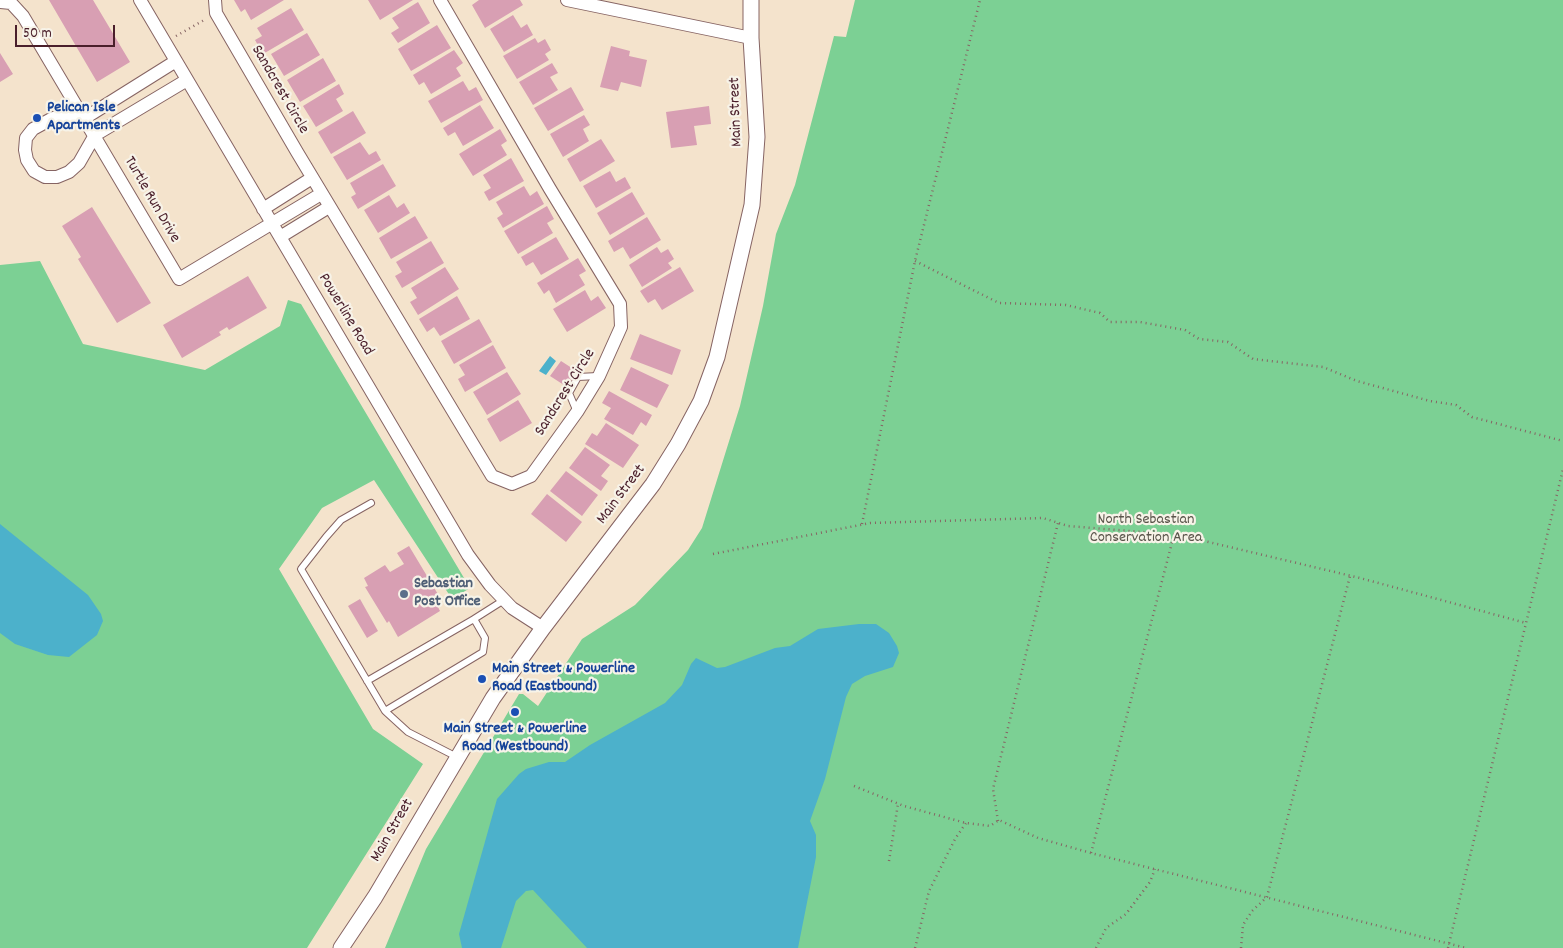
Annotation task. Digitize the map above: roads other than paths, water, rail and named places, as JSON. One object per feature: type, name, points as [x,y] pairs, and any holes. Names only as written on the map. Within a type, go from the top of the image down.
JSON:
[{"type":"street","name":"Powerline Road","points":[[140,0],[468,555],[490,585],[512,608],[543,628]]},
{"type":"street","name":"Sandcrest Circle","points":[[214,0],[216,13],[321,194],[492,476],[512,484],[531,476],[577,412],[599,376],[621,327],[620,304],[550,190],[440,0]]},
{"type":"street","points":[[567,0],[751,38]]},
{"type":"street","name":"Main Street","points":[[341,948],[375,896],[493,698],[543,628],[658,476],[701,401],[717,357],[752,205],[757,137],[751,38],[751,0]]},
{"type":"street","name":"Turtle Run Drive","points":[[0,2],[11,3],[23,16],[179,279],[272,223]]},
{"type":"street","points":[[176,61],[84,118],[53,118],[33,129],[26,138],[25,150],[34,171],[45,177],[57,177],[68,172],[79,163],[95,135],[187,80]]},
{"type":"street","points":[[263,208],[312,178]]},
{"type":"street","points":[[272,223],[321,194]]},
{"type":"street","points":[[280,237],[329,207]]},
{"type":"lane","points":[[371,503],[341,520],[326,536],[302,569],[385,711],[408,732],[457,757]]},
{"type":"lane","points":[[367,682],[504,600]]},
{"type":"lane","points":[[385,711],[483,652],[485,638],[474,619]]},
{"type":"water","points":[[550,356],[556,361],[546,375],[539,371]]},
{"type":"water","points":[[0,524],[88,595],[101,614],[103,621],[97,635],[69,657],[48,655],[15,644],[0,633]]},
{"type":"water","points":[[876,624],[889,633],[899,653],[893,667],[865,676],[852,684],[846,697],[825,779],[810,821],[816,835],[816,857],[798,948],[587,948],[533,890],[526,891],[516,901],[501,948],[462,948],[459,934],[497,799],[519,774],[526,769],[549,762],[565,762],[590,745],[665,703],[682,685],[691,664],[696,658],[717,668],[725,667],[775,648],[790,646],[818,629]]},
{"type":"place","name":"Pelican Isle Apartments","points":[[37,118]]},
{"type":"place","name":"Sebastian Post Office","points":[[404,594]]},
{"type":"place","name":"Main Street & Powerline Road (Eastbound)","points":[[482,679]]},
{"type":"place","name":"Main Street & Powerline Road (Westbound)","points":[[515,712]]},
{"type":"park label","name":"North Sebastian Conservation Area","points":[[1146,530]]}]
